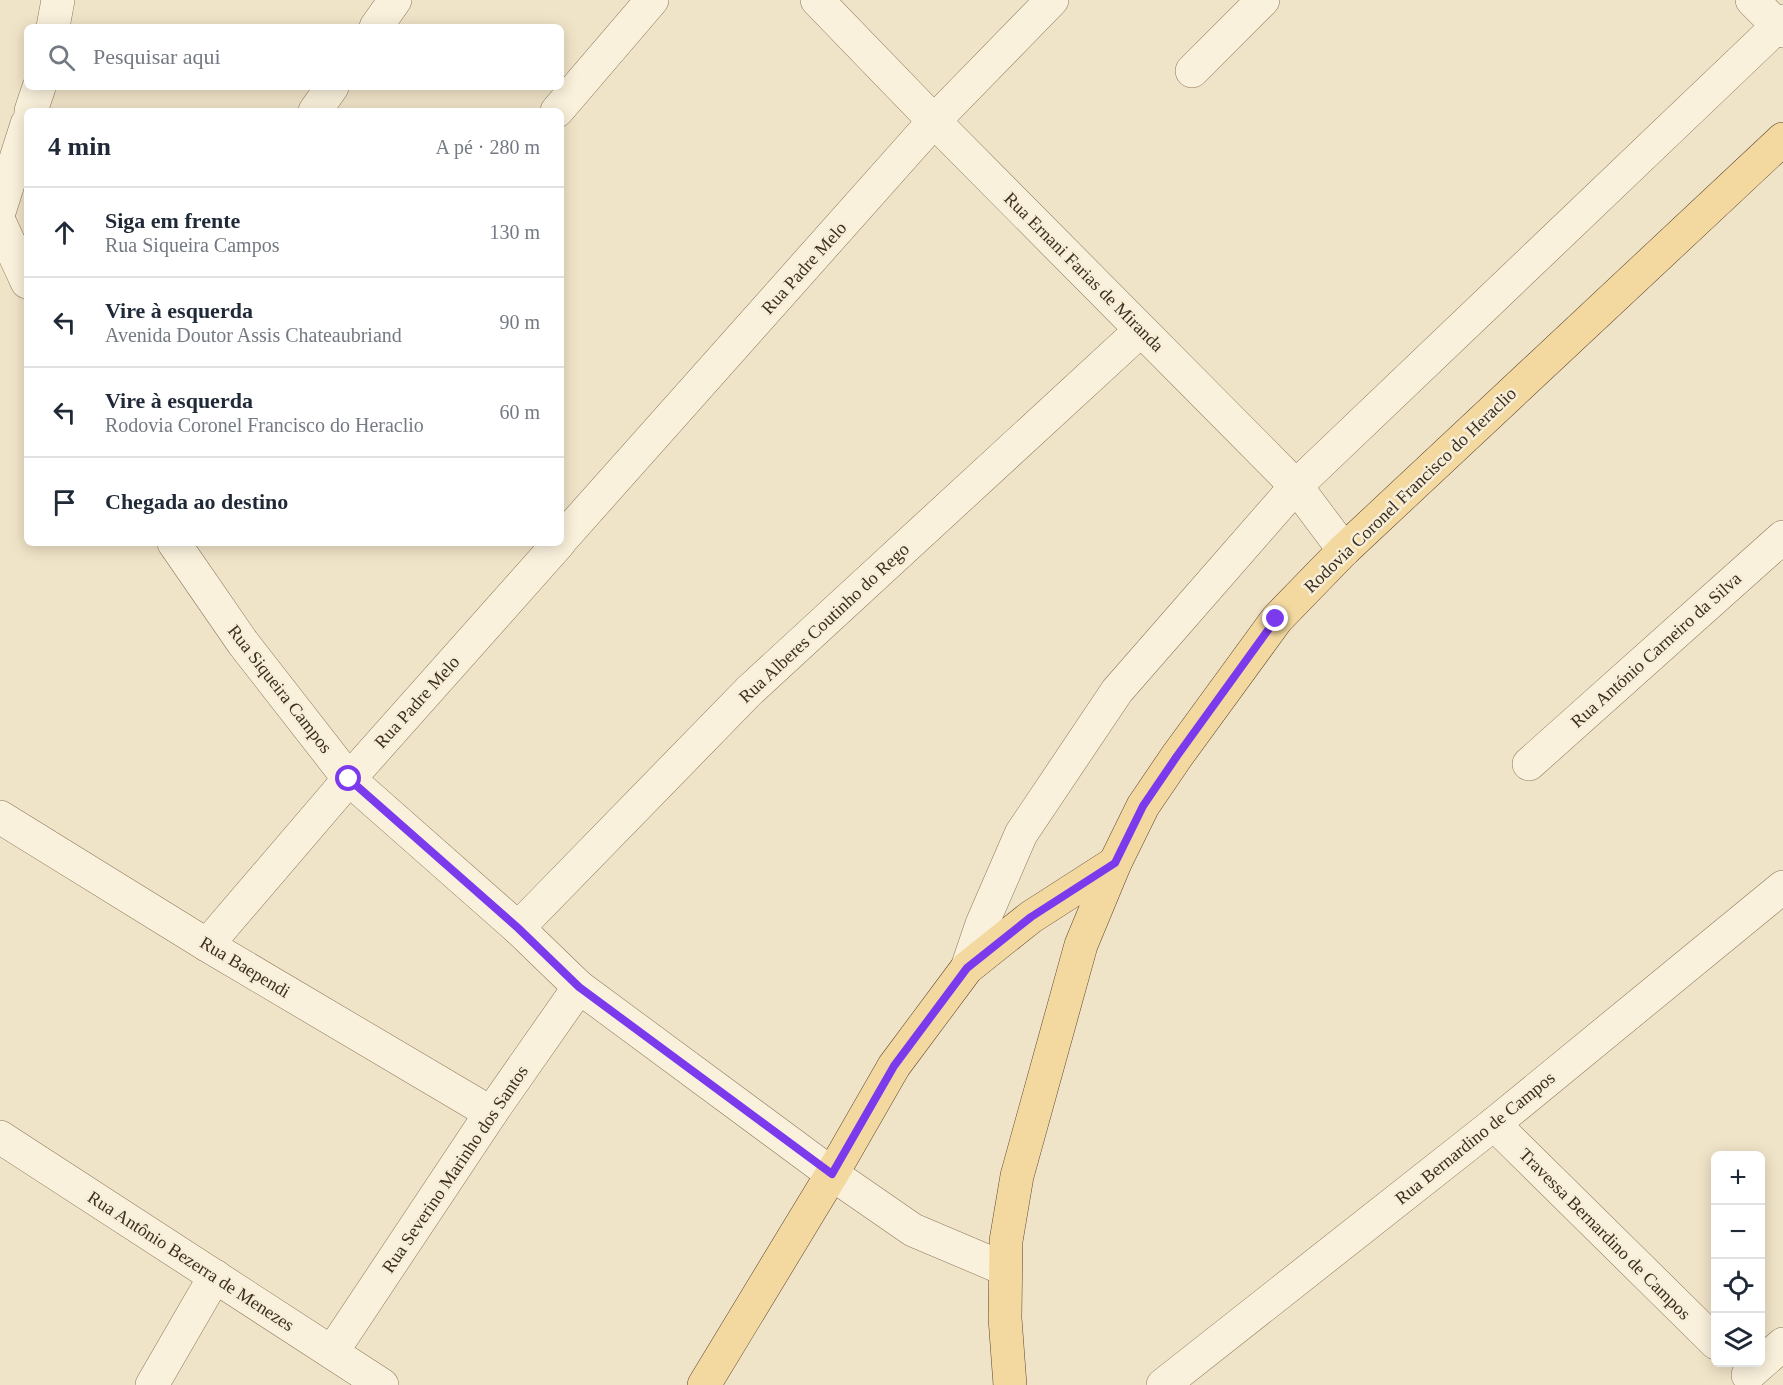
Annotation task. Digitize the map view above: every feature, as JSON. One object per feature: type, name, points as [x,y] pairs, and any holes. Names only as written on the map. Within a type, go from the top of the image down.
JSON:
[{"type":"main road","name":"Rodovia Coronel Francisco do Heraclio","points":[[1010,1385],[1005,1318],[1005,1269],[1006,1241],[1017,1176],[1081,945],[1115,863],[1143,806],[1270,628],[1344,550],[1783,139]]},
{"type":"main road","points":[[704,1385],[832,1174],[894,1066],[967,968],[1031,917],[1115,863]]},
{"type":"street","points":[[54,24],[58,0]]},
{"type":"street","points":[[378,24],[396,0]]},
{"type":"street","points":[[560,108],[652,0]]},
{"type":"street","name":"Rua Ernani Farias de Miranda","points":[[817,0],[1296,486],[1344,550]]},
{"type":"street","name":"Rua Padre Melo","points":[[564,537],[934,121],[1052,0]]},
{"type":"street","points":[[1192,71],[1263,0]]},
{"type":"street","points":[[967,968],[982,924],[1021,834],[1117,691],[1296,486],[1781,26],[1752,0]]},
{"type":"street","points":[[32,108],[38,90]]},
{"type":"street","points":[[317,108],[330,90]]},
{"type":"street","points":[[0,209],[24,133]]},
{"type":"street","points":[[0,223],[24,275]]},
{"type":"street","name":"Rua Alberes Coutinho do Rego","points":[[518,928],[749,691],[1141,330]]},
{"type":"street","name":"Rua António Carneiro da Silva","points":[[1529,764],[1783,537]]},
{"type":"street","name":"Rua Siqueira Campos","points":[[176,546],[243,644],[349,779],[518,928],[579,987],[832,1174],[913,1230],[1005,1269]]},
{"type":"street","name":"Rua Padre Melo","points":[[207,945],[349,779],[556,546]]},
{"type":"street","name":"Rua Baependi","points":[[0,817],[207,945],[491,1113]]},
{"type":"street","name":"Rua Bernardino de Campos","points":[[1163,1385],[1494,1124],[1783,887]]},
{"type":"street","name":"Rua Severino Marinho dos Santos","points":[[332,1352],[491,1113],[579,987]]},
{"type":"street","name":"Travessa Bernardino de Campos","points":[[1494,1124],[1711,1338]]},
{"type":"street","name":"Rua Antônio Bezerra de Menezes","points":[[0,1137],[382,1385]]},
{"type":"street","points":[[152,1385],[215,1276]]},
{"type":"street","points":[[1742,1374],[1783,1344]]},
{"type":"route","points":[[349,779],[518,928],[579,987],[832,1174],[894,1066],[967,968],[1031,917],[1115,863],[1143,806],[1276,619]]}]
